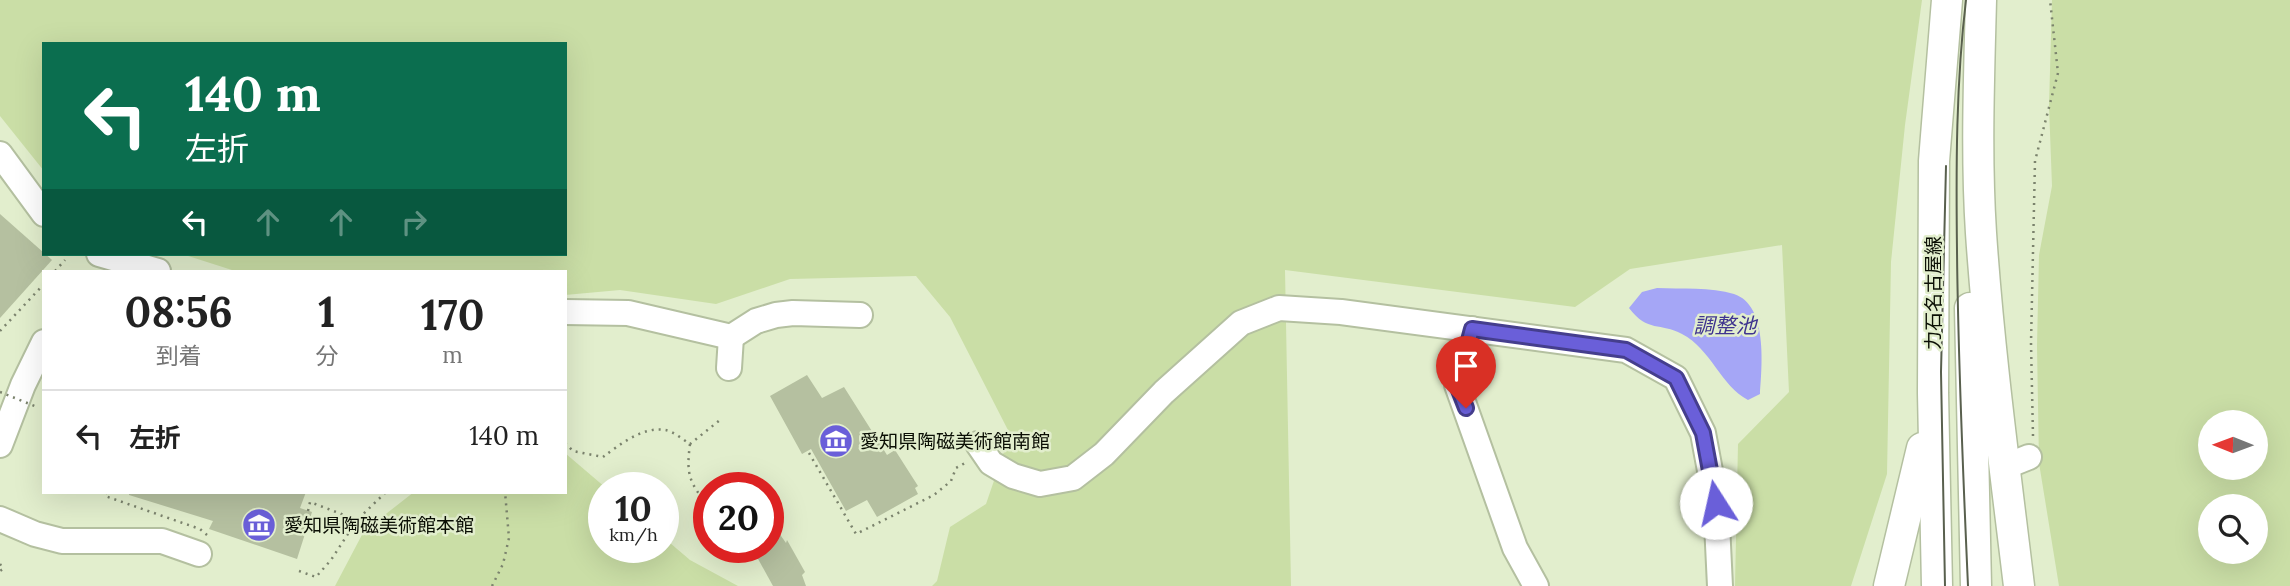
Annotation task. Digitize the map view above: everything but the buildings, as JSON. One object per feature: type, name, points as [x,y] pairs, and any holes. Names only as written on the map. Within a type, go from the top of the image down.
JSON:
[{"type":"main road","name":"力石名古屋線","points":[[1937,586],[1933,393],[1934,160],[1947,0]]},
{"type":"main road","name":"力石名古屋線","points":[[1976,586],[1967,146],[1970,66],[1979,0]]},
{"type":"main road","points":[[1979,0],[1980,210],[2017,462],[2019,586]]},
{"type":"main road","points":[[1889,586],[1919,468],[1933,393]]},
{"type":"lane","points":[[0,154],[42,211]]},
{"type":"lane","points":[[75,266],[93,256]]},
{"type":"lane","points":[[104,256],[154,270]]},
{"type":"lane","points":[[971,453],[1013,476],[1040,484],[1073,478],[1104,454],[1164,392],[1241,323],[1279,308],[1341,312],[1626,350],[1676,378],[1703,433],[1716,503],[1720,586]]},
{"type":"lane","points":[[567,312],[628,313],[731,337],[756,321],[776,315],[860,315]]},
{"type":"lane","points":[[1472,329],[1457,385],[1515,548],[1536,586]]},
{"type":"lane","points":[[729,368],[731,337]]},
{"type":"lane","points":[[0,445],[23,385],[42,346]]},
{"type":"lane","points":[[0,519],[35,534],[62,541],[162,541],[203,545]]},
{"type":"path","points":[[2017,462],[2034,430],[2031,343],[2035,160],[2058,73],[2050,0]]},
{"type":"path","points":[[0,331],[42,286]]},
{"type":"path","points":[[0,392],[42,408]]},
{"type":"path","points":[[693,481],[687,469],[690,444],[720,420]]},
{"type":"path","points":[[567,445],[573,451],[603,457],[619,445],[650,429],[667,430],[690,444]]},
{"type":"path","points":[[808,453],[856,534],[934,495],[951,481],[956,468],[971,453]]},
{"type":"path","points":[[106,494],[200,529],[203,545]]},
{"type":"path","points":[[299,571],[316,577],[358,520],[384,494]]},
{"type":"path","points":[[492,586],[503,564],[509,538],[505,494]]},
{"type":"path","points":[[308,511],[310,502],[358,520]]},
{"type":"path","points":[[0,564],[3,569],[0,572]]},
{"type":"green space","points":[[0,0],[1922,0],[1905,125],[1891,262],[1887,474],[1851,586],[1735,586],[1738,444],[1789,392],[1782,245],[1630,269],[1575,307],[1285,270],[1291,586],[932,586],[937,581],[950,527],[986,504],[1010,434],[950,317],[916,276],[790,279],[716,304],[620,290],[567,295],[567,270],[232,270],[188,256],[567,256],[567,42],[42,42],[42,168],[0,116]]},
{"type":"green space","points":[[2052,0],[2290,0],[2290,586],[2059,586],[2039,463],[2039,255],[2052,186],[2049,106]]},
{"type":"green space","points":[[567,455],[588,473],[588,563],[679,563],[679,551],[693,563],[738,586],[335,586],[364,531],[411,494],[567,494]]},
{"type":"water","name":"調整池","points":[[1657,288],[1716,290],[1745,300],[1758,323],[1762,353],[1760,394],[1748,400],[1730,386],[1692,341],[1674,330],[1648,324],[1636,316],[1629,308],[1642,292]]},
{"type":"tram line","points":[[1966,0],[1958,94],[1957,188],[1960,376],[1968,586]]},
{"type":"tram line","points":[[1945,586],[1941,372],[1946,166]]},
{"type":"place","name":"愛知県陶磁美術館南館","points":[[836,441]]},
{"type":"place","name":"愛知県陶磁美術館本館","points":[[259,525]]},
{"type":"route","points":[[1466,408],[1457,385],[1472,329],[1626,350],[1676,378],[1703,433],[1716,503]]}]
